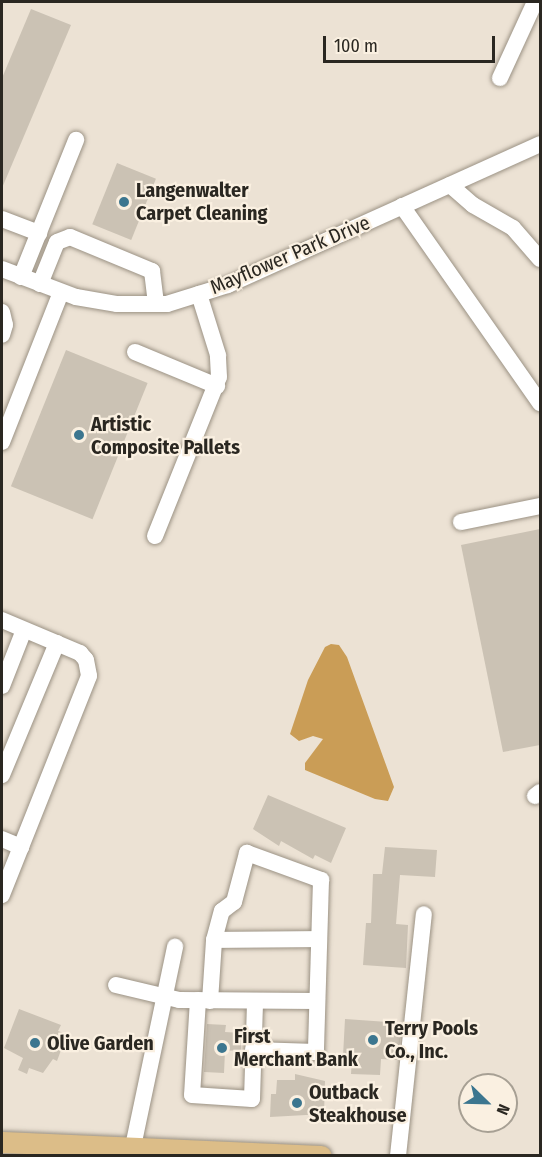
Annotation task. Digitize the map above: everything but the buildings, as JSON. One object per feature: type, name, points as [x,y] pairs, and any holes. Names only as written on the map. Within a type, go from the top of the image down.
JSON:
[{"type":"main road","points":[[2,1142],[132,1152],[321,1155]]},
{"type":"street","points":[[500,78],[535,2]]},
{"type":"street","points":[[30,280],[39,233],[76,140]]},
{"type":"street","name":"Mayflower Park Drive","points":[[2,269],[61,292],[117,304],[156,304],[199,294],[540,144]]},
{"type":"street","points":[[450,185],[473,205],[513,228],[540,259]]},
{"type":"street","points":[[402,206],[540,403]]},
{"type":"street","points":[[2,219],[39,233]]},
{"type":"street","points":[[30,280],[57,242],[70,237],[152,271],[156,304]]},
{"type":"street","points":[[2,442],[61,292]]},
{"type":"street","points":[[155,536],[217,386],[218,355],[199,294]]},
{"type":"street","points":[[2,312],[5,326],[2,335]]},
{"type":"street","points":[[135,352],[217,386]]},
{"type":"street","points":[[461,522],[540,506]]},
{"type":"street","points":[[2,620],[83,656],[89,666],[89,681],[2,895]]},
{"type":"street","points":[[2,686],[24,630]]},
{"type":"street","points":[[2,775],[57,643]]},
{"type":"street","points":[[2,839],[21,847]]},
{"type":"street","points":[[253,1050],[316,1052],[321,880],[247,854],[234,902],[222,911],[214,940],[192,1095],[252,1099],[253,1050],[255,1001]]},
{"type":"street","points":[[398,1155],[424,914]]},
{"type":"street","points":[[214,940],[319,939]]},
{"type":"street","points":[[132,1152],[175,947]]},
{"type":"street","points":[[116,985],[164,997],[204,1001],[317,1001]]},
{"type":"shaded area","points":[[331,644],[339,645],[347,657],[394,787],[388,801],[375,799],[305,770],[305,763],[323,739],[313,736],[299,741],[290,734],[308,680],[325,647]]},
{"type":"place","name":"Langenwalter Carpet Cleaning","points":[[124,202]]},
{"type":"place","name":"Artistic Composite Pallets","points":[[79,435]]},
{"type":"place","name":"Terry Pools Co., Inc.","points":[[373,1040]]},
{"type":"place","name":"Olive Garden","points":[[35,1043]]},
{"type":"place","name":"First Merchant Bank","points":[[222,1048]]},
{"type":"place","name":"Outback Steakhouse","points":[[297,1103]]}]
